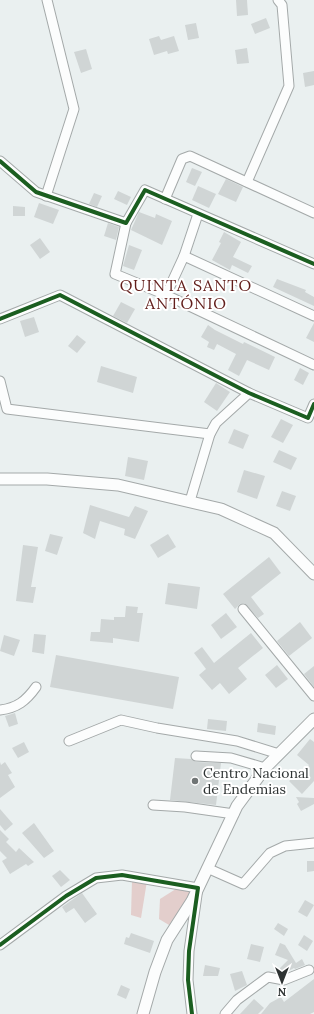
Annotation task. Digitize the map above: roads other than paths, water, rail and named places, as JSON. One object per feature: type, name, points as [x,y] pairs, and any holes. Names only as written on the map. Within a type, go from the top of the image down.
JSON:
[{"type":"street","points":[[46,196],[74,109],[47,0]]},
{"type":"street","points":[[247,182],[288,86],[282,5],[278,0]]},
{"type":"street","points":[[165,199],[182,159],[190,156],[314,213]]},
{"type":"street","points":[[0,161],[36,192],[126,223]]},
{"type":"street","points":[[314,264],[145,190],[126,223],[114,274],[166,295],[314,365]]},
{"type":"street","points":[[166,295],[184,256],[198,214]]},
{"type":"street","points":[[184,256],[314,316]]},
{"type":"street","points":[[0,319],[60,295],[249,393],[308,418],[314,404]]},
{"type":"street","points":[[0,381],[4,410],[210,434]]},
{"type":"street","points":[[190,501],[210,434],[216,423],[249,393]]},
{"type":"street","points":[[0,479],[47,479],[118,485],[221,509],[274,533],[314,574]]},
{"type":"street","points":[[243,609],[314,696]]},
{"type":"street","points":[[0,710],[12,708],[27,700],[36,687]]},
{"type":"street","points":[[143,1014],[155,972],[167,940],[198,888],[234,814],[248,791],[265,768],[314,719]]},
{"type":"street","points":[[69,741],[121,720],[157,728],[237,741],[279,754]]},
{"type":"street","points":[[196,756],[230,758],[265,768]]},
{"type":"street","points":[[153,805],[184,807],[234,814]]},
{"type":"street","points":[[207,868],[243,884],[270,853],[285,846],[314,843]]},
{"type":"street","points":[[0,945],[66,896],[96,878],[122,875],[198,888]]},
{"type":"street","points":[[192,1014],[188,980],[189,951],[198,888]]},
{"type":"street","points":[[224,1014],[237,1000],[268,977],[284,980],[309,970]]},
{"type":"place","name":"Centro Nacional de Endemias","points":[[195,781]]},
{"type":"district","name":"QUINTA SANTO ANTÓNIO","points":[[186,294]]}]
